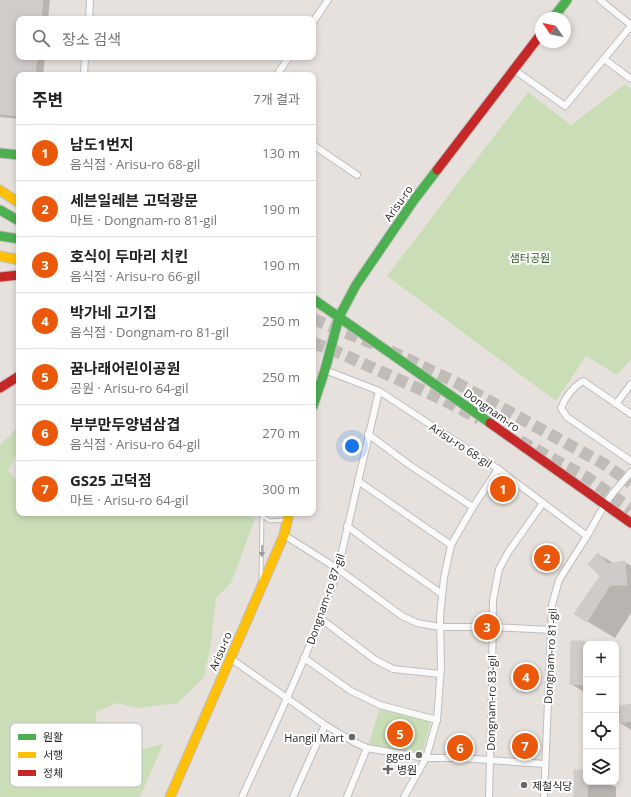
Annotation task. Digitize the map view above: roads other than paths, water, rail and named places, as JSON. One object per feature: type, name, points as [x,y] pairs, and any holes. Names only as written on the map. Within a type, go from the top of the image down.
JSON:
[{"type":"main road","points":[[558,12],[567,0]]},
{"type":"main road","name":"Arisu-ro","points":[[316,397],[339,318],[356,285],[414,200],[535,42]]},
{"type":"main road","points":[[0,153],[16,155]]},
{"type":"main road","points":[[0,190],[16,201]]},
{"type":"main road","points":[[0,210],[16,219]]},
{"type":"main road","points":[[0,236],[16,239]]},
{"type":"main road","points":[[0,256],[16,259]]},
{"type":"main road","points":[[0,277],[16,275]]},
{"type":"main road","name":"Dongnam-ro","points":[[316,301],[631,523]]},
{"type":"main road","points":[[0,388],[16,378]]},
{"type":"main road","name":"Arisu-ro","points":[[170,797],[260,587],[284,535],[288,517]]},
{"type":"street","points":[[89,16],[90,0]]},
{"type":"street","points":[[316,18],[328,0]]},
{"type":"street","points":[[514,69],[565,106],[631,26],[600,0]]},
{"type":"street","points":[[604,59],[631,79]]},
{"type":"street","points":[[84,72],[86,60]]},
{"type":"street","points":[[279,72],[287,60]]},
{"type":"street","points":[[316,147],[357,175]]},
{"type":"street","name":"Arisu-ro 68-gil","points":[[325,370],[379,391],[498,469],[587,536]]},
{"type":"street","points":[[631,414],[583,381],[577,384],[564,401],[561,408],[567,417],[631,461]]},
{"type":"street","points":[[616,404],[631,384]]},
{"type":"street","name":"Dongnam-ro 87-gil","points":[[242,797],[304,658],[338,569],[379,391]]},
{"type":"street","points":[[368,434],[408,464],[473,507]]},
{"type":"street","points":[[404,797],[426,758],[437,720],[440,674],[440,616],[444,578],[451,545],[473,507],[498,469]]},
{"type":"street","name":"Dongnam-ro 81-gil","points":[[544,797],[552,604],[559,580],[605,504],[631,472]]},
{"type":"street","points":[[358,481],[451,545]]},
{"type":"street","name":"Dongnam-ro 83-gil","points":[[489,797],[493,600],[499,569],[543,503]]},
{"type":"street","points":[[347,526],[442,594]]},
{"type":"street","points":[[284,535],[338,569],[402,616],[417,623],[440,627],[492,627],[550,630]]},
{"type":"street","points":[[320,618],[374,659],[393,669],[440,674]]},
{"type":"street","points":[[230,658],[325,725],[367,748],[426,758],[490,760],[545,764]]},
{"type":"street","points":[[304,658],[351,691],[380,705],[437,720]]},
{"type":"street","points":[[293,797],[325,725]]},
{"type":"street","points":[[347,797],[367,748]]},
{"type":"lane","points":[[260,587],[262,516]]},
{"type":"lane","points":[[264,516],[270,521],[288,517]]},
{"type":"tunnel","points":[[316,320],[374,344]]},
{"type":"tunnel","points":[[316,344],[333,350],[444,400],[479,419]]},
{"type":"tunnel","points":[[390,351],[455,382],[604,464],[631,483]]},
{"type":"tunnel","points":[[520,441],[588,478],[631,509]]},
{"type":"place","name":"남도1번지","points":[[503,489]]},
{"type":"place","name":"세븐일레븐 고덕광문","points":[[547,558]]},
{"type":"place","name":"호식이 두마리 치킨","points":[[487,627]]},
{"type":"place","name":"박가네 고기집","points":[[526,677]]},
{"type":"place","name":"꿈나래어린이공원","points":[[400,734]]},
{"type":"place","name":"Hangil Mart","points":[[352,737]]},
{"type":"place","name":"GS25 고덕점","points":[[525,746]]},
{"type":"place","name":"부부만두양념삼겹","points":[[460,748]]},
{"type":"place","name":"gged","points":[[419,755]]},
{"type":"place","name":"병원","points":[[388,769]]},
{"type":"place","name":"제철식당","points":[[524,785]]},
{"type":"park label","name":"샘터공원","points":[[530,257]]}]
